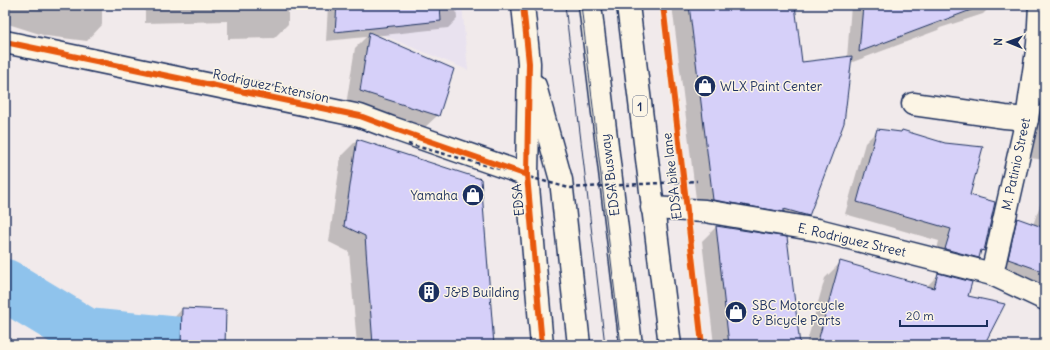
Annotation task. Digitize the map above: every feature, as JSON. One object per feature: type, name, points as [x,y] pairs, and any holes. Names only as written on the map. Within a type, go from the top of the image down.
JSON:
[{"type":"main road","name":"EDSA","points":[[522,5],[528,64],[527,175],[542,345]]},
{"type":"main road","name":"EDSA Busway","points":[[590,5],[631,345]]},
{"type":"main road","name":"1","points":[[628,5],[670,345]]},
{"type":"main road","name":"M. Patinio Street","points":[[992,274],[1027,119],[1038,44],[1040,5]]},
{"type":"main road","name":"Rodriguez Extension","points":[[5,42],[360,116],[527,175]]},
{"type":"main road","points":[[528,64],[561,180],[579,345]]},
{"type":"main road","points":[[913,104],[1027,119]]},
{"type":"main road","name":"E. Rodriguez Street","points":[[652,208],[705,211],[818,230],[992,274],[1045,299]]},
{"type":"path","points":[[408,144],[569,188],[697,181]]},
{"type":"shaded area","points":[[371,5],[462,5],[468,70],[368,29]]},
{"type":"building","points":[[337,5],[440,5],[441,21],[335,32]]},
{"type":"building","points":[[689,5],[795,5],[802,62],[852,56],[844,123],[809,216],[784,209],[784,212],[713,200]]},
{"type":"building","points":[[863,5],[978,5],[979,7],[859,52]]},
{"type":"building","points":[[369,32],[454,69],[439,116],[360,91]]},
{"type":"building","points":[[877,129],[901,132],[902,130],[945,143],[983,147],[970,195],[995,202],[984,251],[981,250],[979,258],[945,249],[951,229],[857,202]]},
{"type":"building","name":"J&B Building","points":[[357,139],[481,179],[494,345],[373,345],[365,236],[344,226]]},
{"type":"building","points":[[1017,218],[1045,228],[1045,272],[1008,259]]},
{"type":"building","points":[[716,226],[787,237],[800,345],[729,345]]},
{"type":"building","points":[[840,261],[934,288],[938,273],[972,282],[968,296],[1005,304],[984,345],[817,345]]},
{"type":"building","points":[[182,308],[226,310],[225,345],[181,345]]},
{"type":"waterway","points":[[5,285],[86,334],[200,345]]},
{"type":"tram line","points":[[565,5],[605,345]]},
{"type":"tram line","points":[[581,5],[621,345]]},
{"type":"cycle path","points":[[523,5],[529,63],[527,175],[542,345]]},
{"type":"cycle path","name":"EDSA bike lane","points":[[663,5],[702,345]]},
{"type":"cycle path","points":[[5,42],[360,116],[527,175]]},
{"type":"place","name":"WLX Paint Center","points":[[705,86]]},
{"type":"place","name":"Yamaha","points":[[473,195]]},
{"type":"place","name":"J&B Building","points":[[429,292]]},
{"type":"place","name":"SBC Motorcycle & Bicycle Parts","points":[[736,312]]}]
